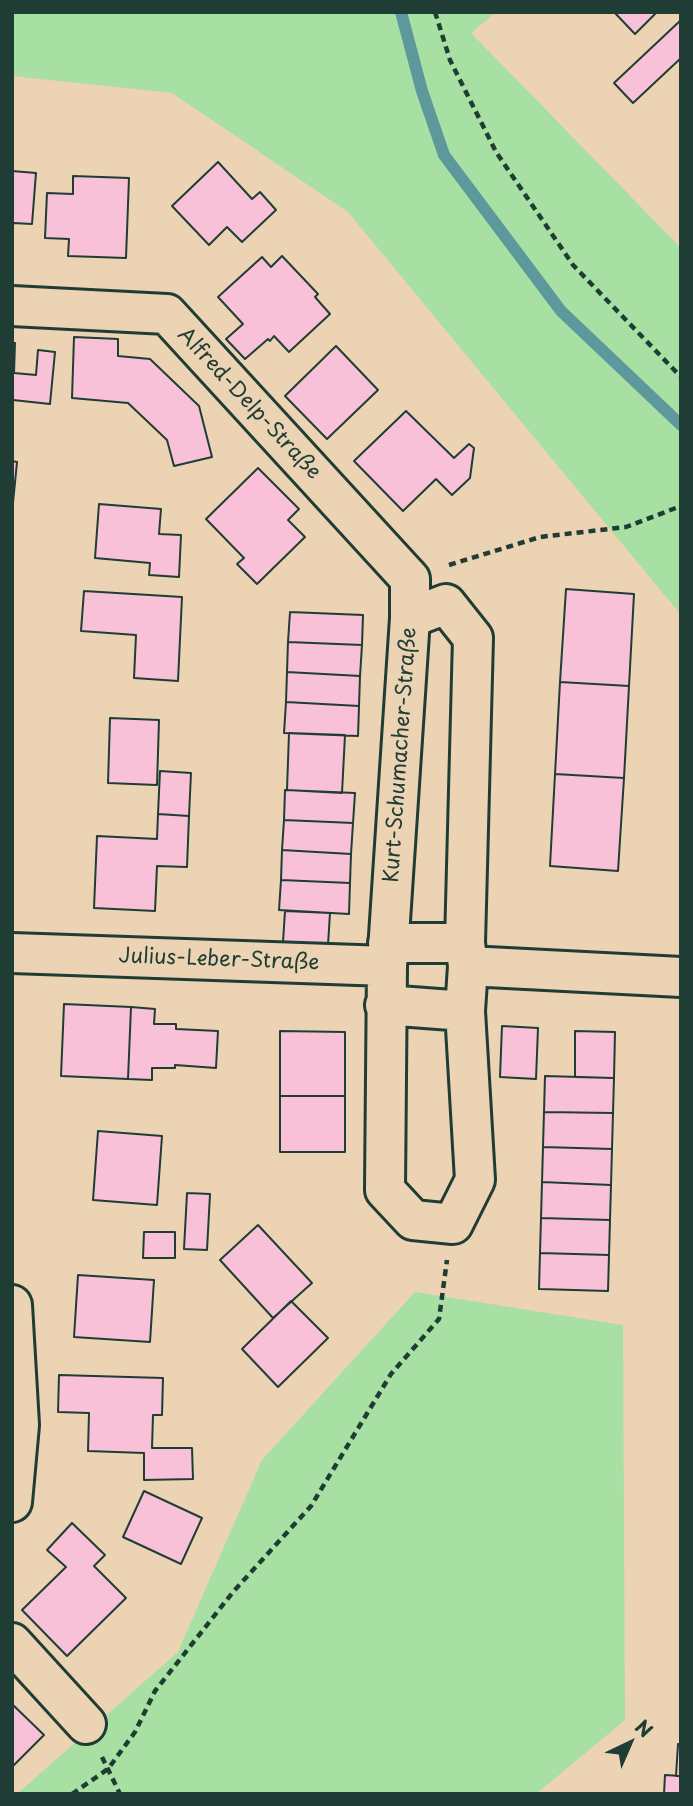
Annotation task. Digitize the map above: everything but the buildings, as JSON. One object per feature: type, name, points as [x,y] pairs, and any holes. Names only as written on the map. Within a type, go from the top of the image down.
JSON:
[{"type":"street","name":"Alfred-Delp-Straße","points":[[12,306],[167,314],[410,579]]},
{"type":"street","points":[[410,579],[410,618]]},
{"type":"street","name":"Kurt-Schumacher-Straße","points":[[388,955],[410,618],[446,604],[473,638],[466,954]]},
{"type":"street","name":"Julius-Leber-Straße","points":[[12,953],[388,955]]},
{"type":"street","points":[[466,954],[465,1011],[475,1180],[453,1224],[413,1220],[385,1190],[388,955],[466,954],[681,976]]},
{"type":"street","points":[[386,1005],[465,1011]]},
{"type":"street","points":[[12,1305],[19,1425],[12,1502]]},
{"type":"street","points":[[12,1643],[86,1724]]},
{"type":"path","points":[[435,12],[450,60],[496,152],[573,265],[681,377]]},
{"type":"path","points":[[410,579],[540,537],[626,527],[681,506]]},
{"type":"path","points":[[72,1794],[108,1769],[135,1732],[155,1691],[233,1592],[311,1506],[391,1374],[439,1319],[453,1224]]},
{"type":"green space","points":[[12,12],[496,12],[471,33],[681,248],[681,615],[348,212],[172,93],[12,76]]},
{"type":"green space","points":[[415,1292],[623,1325],[625,1720],[536,1794],[17,1794],[178,1652],[262,1460]]},
{"type":"waterway","points":[[401,12],[422,91],[444,155],[561,311],[681,425]]}]
